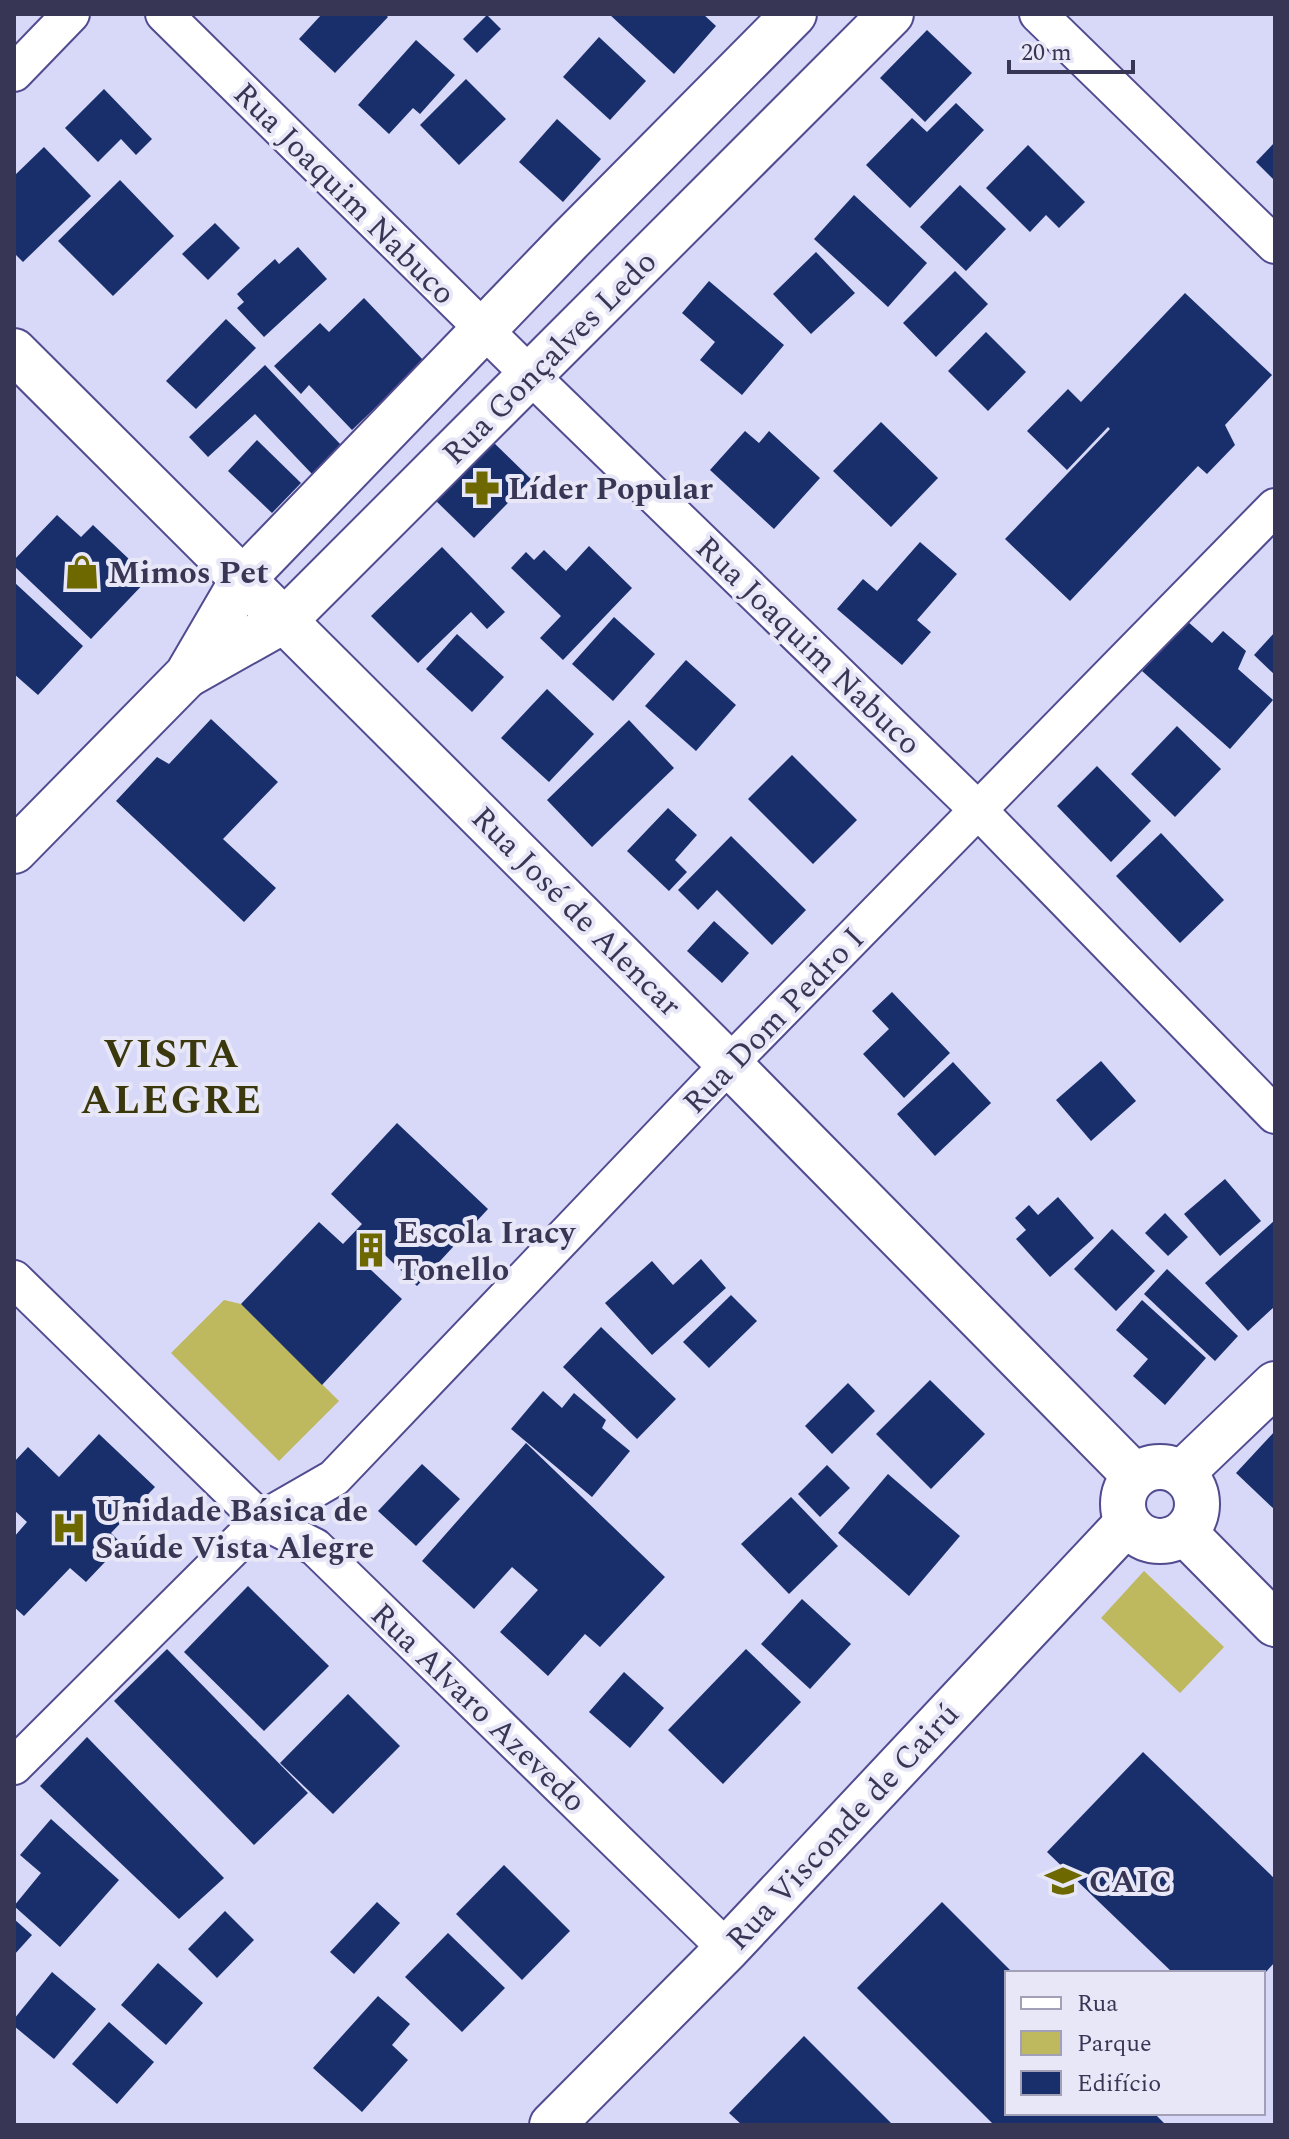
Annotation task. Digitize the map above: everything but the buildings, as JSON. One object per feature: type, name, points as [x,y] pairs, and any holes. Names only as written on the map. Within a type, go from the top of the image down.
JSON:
[{"type":"street","points":[[14,73],[71,14]]},
{"type":"street","name":"Rua Joaquim Nabuco","points":[[164,14],[978,810],[1275,1115]]},
{"type":"street","name":"Rua Gonçalves Ledo","points":[[14,851],[187,675],[243,579],[794,14]]},
{"type":"street","name":"Rua Gonçalves Ledo","points":[[187,675],[285,620],[891,14]]},
{"type":"street","points":[[1038,14],[1275,245]]},
{"type":"street","points":[[697,113],[744,162]]},
{"type":"street","name":"Rua José de Alencar","points":[[14,351],[729,1064],[1135,1476]]},
{"type":"street","name":"Rua Dom Pedro I","points":[[14,1766],[261,1520],[334,1478],[729,1064],[1275,507]]},
{"type":"street","name":"Rua Alvaro Azevedo","points":[[14,1279],[261,1520],[315,1547],[727,1949]]},
{"type":"street","points":[[1182,1473],[1275,1384]]},
{"type":"street","points":[[1167,1467],[1182,1473],[1193,1486],[1198,1502],[1195,1519],[1185,1533],[1170,1541],[1154,1541],[1138,1535],[1127,1523],[1122,1506],[1125,1490],[1135,1476],[1149,1468],[1167,1467]]},
{"type":"street","name":"Rua Visconde de Cairú","points":[[552,2125],[727,1949],[1127,1523]]},
{"type":"street","points":[[1185,1533],[1275,1624]]},
{"type":"green space","points":[[224,1300],[241,1304],[339,1401],[279,1461],[171,1353]]},
{"type":"green space","points":[[1144,1571],[1224,1647],[1180,1693],[1101,1618]]},
{"type":"place","name":"Líder Popular","points":[[482,488]]},
{"type":"place","name":"Mimos Pet","points":[[82,572]]},
{"type":"place","name":"Escola Iracy Tonello","points":[[371,1250]]},
{"type":"place","name":"Unidade Básica de Saúde Vista Alegre","points":[[69,1528]]},
{"type":"place","name":"CAIC","points":[[1063,1881]]},
{"type":"district","name":"VISTA ALEGRE","points":[[172,1076]]}]
